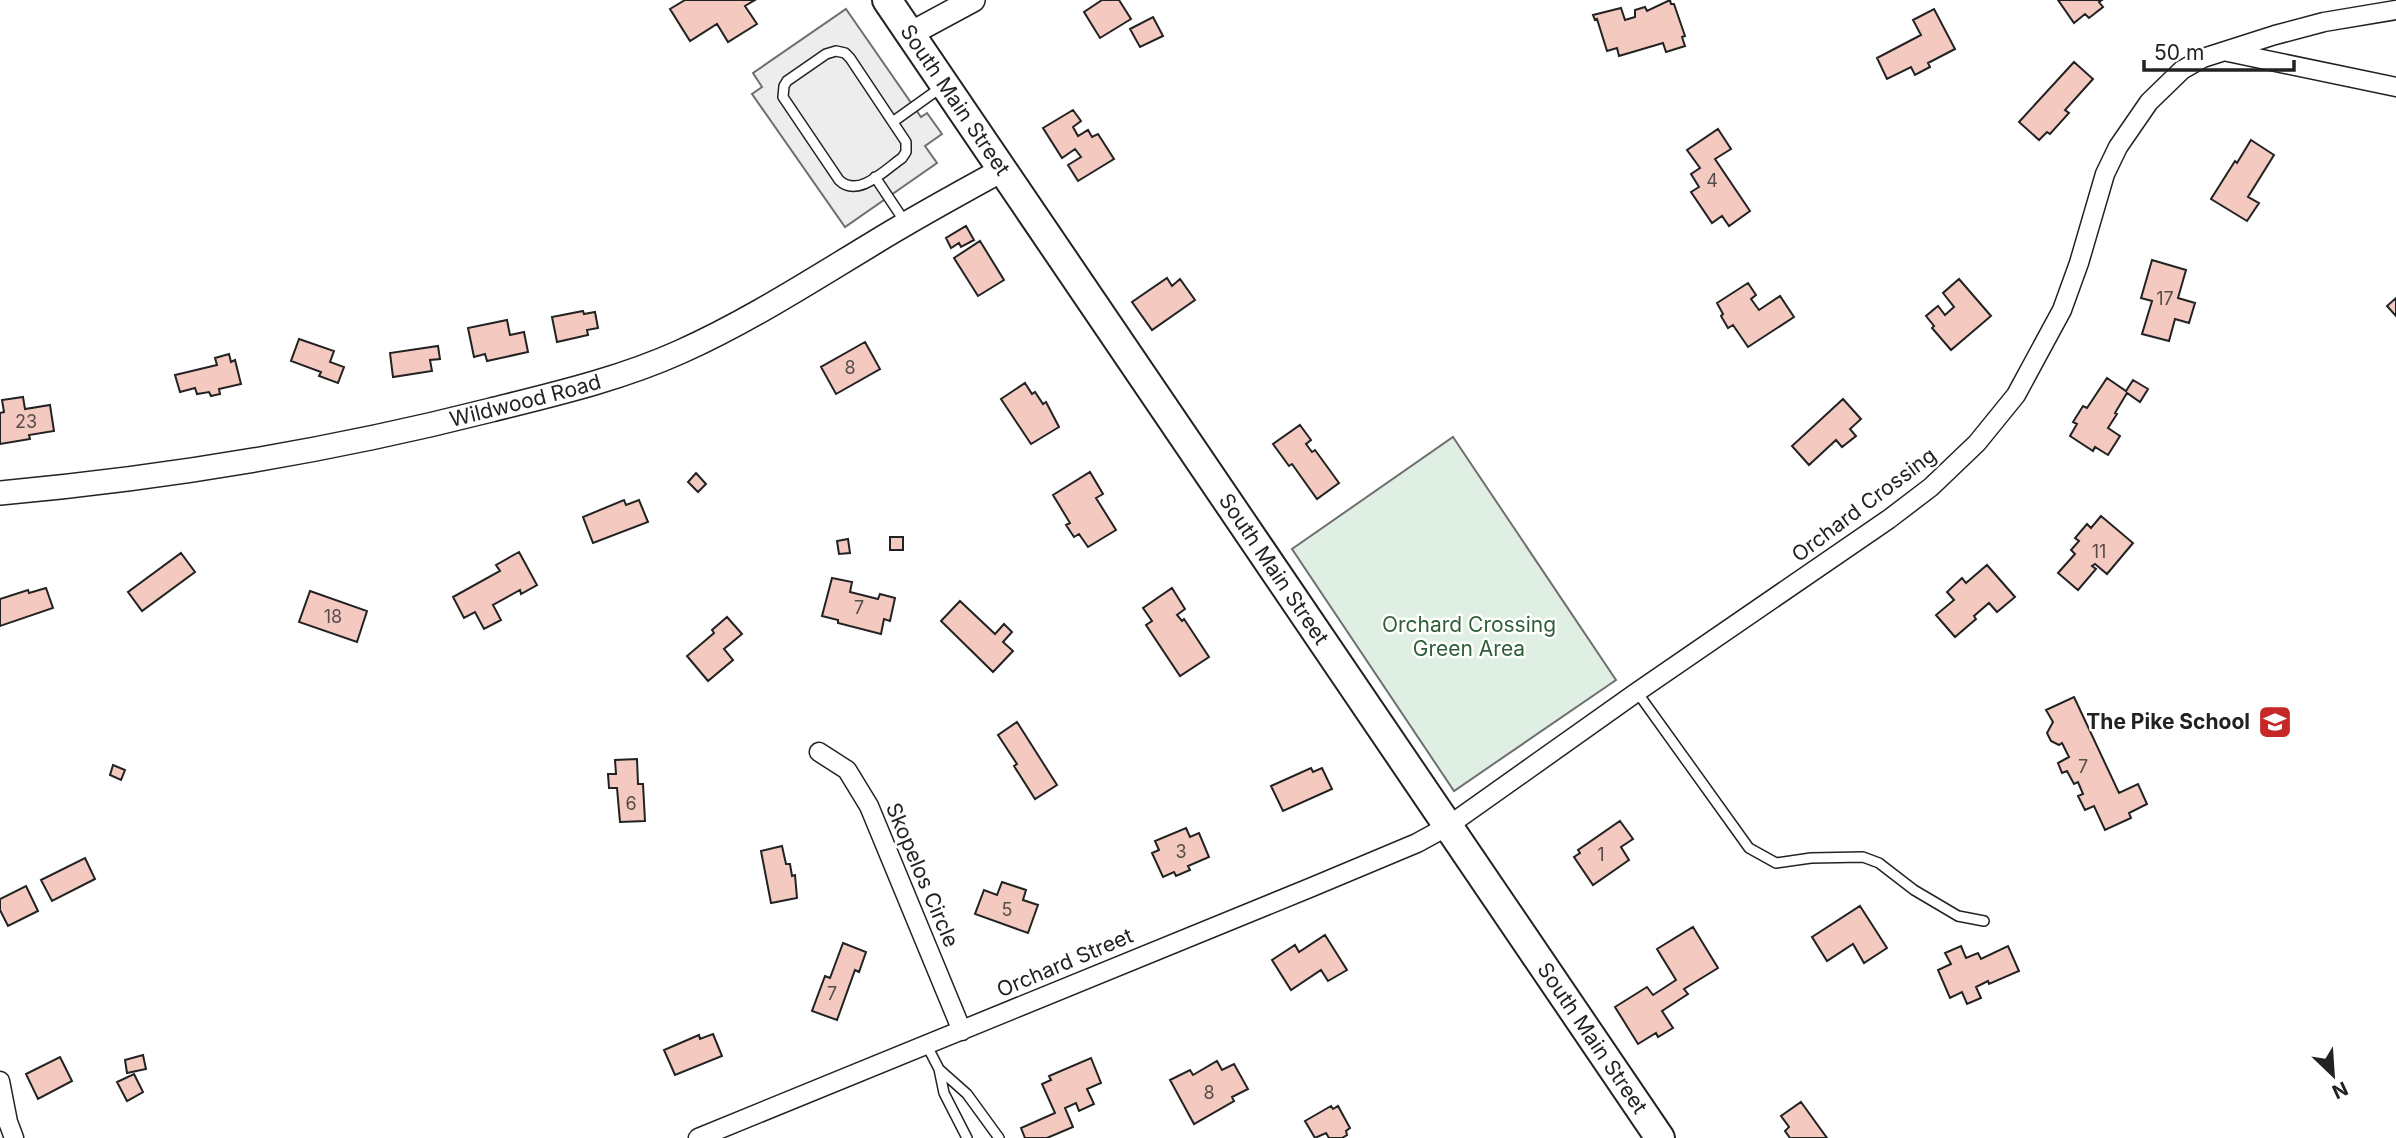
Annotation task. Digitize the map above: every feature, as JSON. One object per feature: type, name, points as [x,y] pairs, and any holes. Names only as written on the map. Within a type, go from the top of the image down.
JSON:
[{"type":"main road","name":"South Main Street","points":[[887,0],[1660,1138]]},
{"type":"street","points":[[910,34],[973,0]]},
{"type":"street","name":"Orchard Crossing","points":[[1448,826],[1889,519],[1931,487],[1977,443],[2016,396],[2063,308],[2105,174],[2118,146],[2150,102],[2182,69],[2203,58],[2275,35],[2324,22],[2396,10]]},
{"type":"street","name":"Orchard Crossing","points":[[2228,52],[2396,87]]},
{"type":"street","name":"Wildwood Road","points":[[0,493],[150,476],[382,437],[564,392],[655,362],[711,337],[1002,170]]},
{"type":"street","name":"Skopelos Circle","points":[[819,752],[847,770],[869,806],[962,1031]]},
{"type":"street","name":"Orchard Street","points":[[698,1138],[1417,844],[1448,826]]},
{"type":"street","points":[[0,1081],[14,1138]]},
{"type":"lane","points":[[832,51],[842,52],[850,58],[905,139],[906,152],[874,177],[858,187],[842,183],[783,97],[784,86],[790,79],[832,51]]},
{"type":"lane","points":[[894,121],[944,85]]},
{"type":"lane","points":[[874,177],[906,224]]},
{"type":"lane","points":[[1637,692],[1749,848],[1762,857],[1776,863],[1811,858],[1863,857],[1879,863],[1914,890],[1958,916],[1984,921]]},
{"type":"lane","points":[[927,1046],[939,1069],[944,1093],[967,1138]]},
{"type":"lane","points":[[939,1069],[967,1094],[999,1138]]},
{"type":"green space","name":"Orchard Crossing Green Area","points":[[1453,437],[1616,680],[1454,791],[1292,549]]},
{"type":"shaded area","points":[[846,9],[921,117],[927,113],[942,134],[925,146],[937,163],[845,227],[752,94],[762,87],[753,73]]},
{"type":"building","points":[[685,0],[755,0],[745,6],[757,24],[728,42],[717,24],[690,41],[670,9]]},
{"type":"building","points":[[1102,0],[1119,0],[1131,19],[1100,38],[1084,12]]},
{"type":"building","points":[[1670,0],[1671,4],[1674,4],[1685,36],[1682,37],[1685,46],[1666,52],[1663,43],[1619,56],[1617,48],[1607,51],[1597,19],[1595,20],[1593,15],[1621,8],[1625,20],[1635,17],[1635,10],[1645,7],[1647,11]]},
{"type":"building","points":[[2058,0],[2102,0],[2099,2],[2103,7],[2089,18],[2085,14],[2074,23]]},
{"type":"building","points":[[1934,9],[1955,49],[1928,63],[1930,67],[1915,75],[1911,67],[1887,79],[1877,58],[1921,35],[1913,20]]},
{"type":"building","points":[[1153,17],[1163,36],[1140,47],[1130,29]]},
{"type":"building","points":[[2074,62],[2093,79],[2065,110],[2069,113],[2050,134],[2047,132],[2039,140],[2019,122]]},
{"type":"building","points":[[1073,110],[1081,121],[1073,127],[1078,136],[1088,130],[1092,137],[1098,134],[1114,159],[1078,181],[1068,165],[1081,157],[1075,149],[1062,158],[1043,128]]},
{"type":"building","points":[[1718,129],[1731,149],[1715,159],[1750,211],[1729,226],[1722,216],[1712,223],[1691,192],[1699,187],[1691,174],[1700,168],[1687,150]]},
{"type":"building","points":[[2251,140],[2274,155],[2248,197],[2259,203],[2247,221],[2211,199]]},
{"type":"building","points":[[966,226],[974,240],[961,247],[959,243],[951,248],[946,238]]},
{"type":"building","points":[[980,241],[1004,280],[978,296],[954,258]]},
{"type":"building","points":[[2152,260],[2186,270],[2178,298],[2195,303],[2189,323],[2175,319],[2169,341],[2142,334],[2152,301],[2141,298]]},
{"type":"building","points":[[1167,278],[1172,286],[1180,279],[1195,300],[1152,330],[1132,302]]},
{"type":"building","points":[[1959,279],[1991,316],[1951,350],[1932,328],[1934,326],[1926,316],[1938,306],[1945,315],[1954,307],[1943,293]]},
{"type":"building","points":[[1748,283],[1756,295],[1751,299],[1759,310],[1780,296],[1794,317],[1748,347],[1733,325],[1728,328],[1717,303]]},
{"type":"building","points":[[2396,298],[2396,316],[2387,306]]},
{"type":"building","points":[[583,311],[584,314],[595,312],[598,328],[587,330],[588,335],[557,342],[552,317]]},
{"type":"building","points":[[507,320],[510,335],[524,332],[528,352],[487,361],[485,354],[474,357],[468,328]]},
{"type":"building","points":[[299,339],[334,351],[330,362],[344,367],[338,383],[319,376],[321,372],[291,361]]},
{"type":"building","points":[[865,342],[880,369],[836,394],[821,367]]},
{"type":"building","points":[[438,346],[440,359],[430,360],[432,371],[393,377],[390,353]]},
{"type":"building","points":[[229,354],[231,362],[235,360],[241,384],[219,389],[220,394],[211,396],[209,392],[197,394],[195,388],[180,392],[175,375],[217,365],[215,358]]},
{"type":"building","points":[[2107,378],[2126,391],[2133,380],[2148,389],[2140,402],[2127,393],[2108,428],[2120,436],[2108,455],[2095,447],[2093,451],[2070,436],[2077,424],[2073,422],[2083,406],[2087,408]]},
{"type":"building","points":[[1025,383],[1043,404],[1046,402],[1059,427],[1031,444],[1001,399]]},
{"type":"building","points":[[23,397],[25,409],[50,405],[54,431],[29,435],[30,439],[0,444],[0,413],[4,412],[2,400]]},
{"type":"building","points":[[1843,399],[1861,419],[1850,429],[1856,436],[1842,447],[1836,440],[1809,465],[1792,446]]},
{"type":"building","points":[[1300,425],[1311,440],[1306,444],[1312,452],[1315,450],[1339,483],[1317,499],[1292,464],[1289,466],[1273,444]]},
{"type":"building","points":[[1090,472],[1103,494],[1096,498],[1116,530],[1088,547],[1079,534],[1074,537],[1066,525],[1070,523],[1053,495]]},
{"type":"building","points":[[696,473],[706,484],[698,492],[688,482]]},
{"type":"building","points":[[624,500],[626,505],[639,500],[648,522],[593,543],[583,517]]},
{"type":"building","points":[[2101,516],[2133,543],[2107,574],[2095,564],[2092,566],[2096,569],[2078,590],[2058,573],[2075,554],[2071,550],[2079,541],[2075,538],[2087,524],[2091,528]]},
{"type":"building","points":[[890,537],[903,537],[903,550],[890,550]]},
{"type":"building","points":[[848,539],[850,553],[839,554],[837,541]]},
{"type":"building","points":[[519,552],[537,585],[521,594],[520,590],[493,605],[501,620],[484,629],[475,612],[464,618],[453,597],[500,571],[496,565]]},
{"type":"building","points":[[181,553],[195,572],[142,611],[128,592]]},
{"type":"building","points":[[1987,565],[2015,597],[1997,612],[1989,603],[1974,616],[1976,619],[1955,637],[1936,615],[1954,600],[1947,592],[1962,578],[1966,583]]},
{"type":"building","points":[[832,578],[852,582],[850,592],[878,599],[880,594],[895,598],[890,621],[884,619],[881,634],[822,616]]},
{"type":"building","points":[[46,588],[53,608],[0,626],[0,599],[28,590],[29,593]]},
{"type":"building","points":[[1172,588],[1185,609],[1177,615],[1182,621],[1184,619],[1209,657],[1180,676],[1146,625],[1152,621],[1143,608]]},
{"type":"building","points":[[310,591],[367,611],[357,642],[299,622]]},
{"type":"building","points":[[960,601],[995,634],[1004,624],[1012,632],[1003,642],[1013,651],[993,672],[941,621]]},
{"type":"building","points":[[727,617],[742,634],[724,649],[733,660],[708,681],[687,656],[714,633],[712,630]]},
{"type":"building","points":[[2074,697],[2119,793],[2138,784],[2147,804],[2129,813],[2131,818],[2105,830],[2094,806],[2085,810],[2078,796],[2083,794],[2078,782],[2074,784],[2067,771],[2062,773],[2058,763],[2069,757],[2062,743],[2059,745],[2051,741],[2047,733],[2053,722],[2046,710]]},
{"type":"building","points":[[1017,722],[1057,785],[1035,799],[998,735]]},
{"type":"building","points":[[637,759],[638,784],[643,784],[645,821],[620,822],[617,788],[609,788],[608,774],[616,774],[615,760]]},
{"type":"building","points":[[113,765],[125,770],[121,780],[110,775]]},
{"type":"building","points":[[1311,768],[1313,772],[1322,768],[1332,789],[1283,811],[1271,786]]},
{"type":"building","points":[[1620,821],[1633,839],[1621,847],[1629,860],[1593,885],[1574,857],[1580,853],[1578,850]]},
{"type":"building","points":[[1186,828],[1190,837],[1199,833],[1209,857],[1188,866],[1190,870],[1176,876],[1174,872],[1163,877],[1152,853],[1159,850],[1155,841]]},
{"type":"building","points":[[782,846],[786,864],[790,864],[792,876],[795,875],[797,898],[771,903],[761,851]]},
{"type":"building","points":[[85,858],[95,879],[52,901],[41,880]]},
{"type":"building","points":[[1002,882],[1026,890],[1023,900],[1038,905],[1028,933],[975,914],[984,890],[997,895]]},
{"type":"building","points":[[26,886],[38,911],[8,926],[0,910],[0,899]]},
{"type":"building","points":[[1860,906],[1887,948],[1864,963],[1853,944],[1827,961],[1812,937]]},
{"type":"building","points":[[1693,927],[1718,968],[1684,989],[1688,994],[1662,1011],[1673,1028],[1658,1037],[1656,1033],[1638,1044],[1615,1007],[1647,987],[1653,995],[1676,980],[1657,949]]},
{"type":"building","points":[[1325,935],[1347,970],[1328,981],[1321,970],[1291,990],[1272,960],[1295,945],[1299,952]]},
{"type":"building","points":[[843,943],[866,952],[859,972],[855,970],[837,1020],[812,1011],[825,976],[830,978]]},
{"type":"building","points":[[1961,946],[1966,958],[1978,953],[1981,959],[2008,946],[2019,971],[1976,987],[1981,998],[1967,1004],[1962,992],[1950,998],[1938,970],[1951,964],[1945,953]]},
{"type":"building","points":[[713,1034],[722,1056],[675,1075],[664,1050],[699,1035],[700,1039]]},
{"type":"building","points":[[143,1055],[146,1069],[127,1073],[125,1060]]},
{"type":"building","points":[[60,1057],[72,1081],[38,1099],[26,1074]]},
{"type":"building","points":[[1091,1058],[1101,1083],[1087,1089],[1094,1104],[1079,1111],[1076,1103],[1065,1108],[1073,1127],[1047,1138],[1025,1138],[1021,1128],[1055,1113],[1042,1084],[1051,1080],[1049,1076]]},
{"type":"building","points":[[1217,1061],[1222,1070],[1234,1064],[1248,1089],[1232,1097],[1234,1101],[1194,1124],[1170,1080],[1190,1070],[1193,1075]]},
{"type":"building","points":[[134,1074],[143,1092],[127,1101],[117,1082]]},
{"type":"building","points":[[1801,1102],[1827,1138],[1790,1138],[1785,1131],[1789,1127],[1781,1116]]},
{"type":"building","points":[[1331,1106],[1333,1109],[1338,1106],[1350,1128],[1346,1131],[1347,1135],[1342,1138],[1329,1138],[1326,1133],[1315,1138],[1305,1121]]},
{"type":"place","name":"The Pike School","points":[[2275,722]]}]
